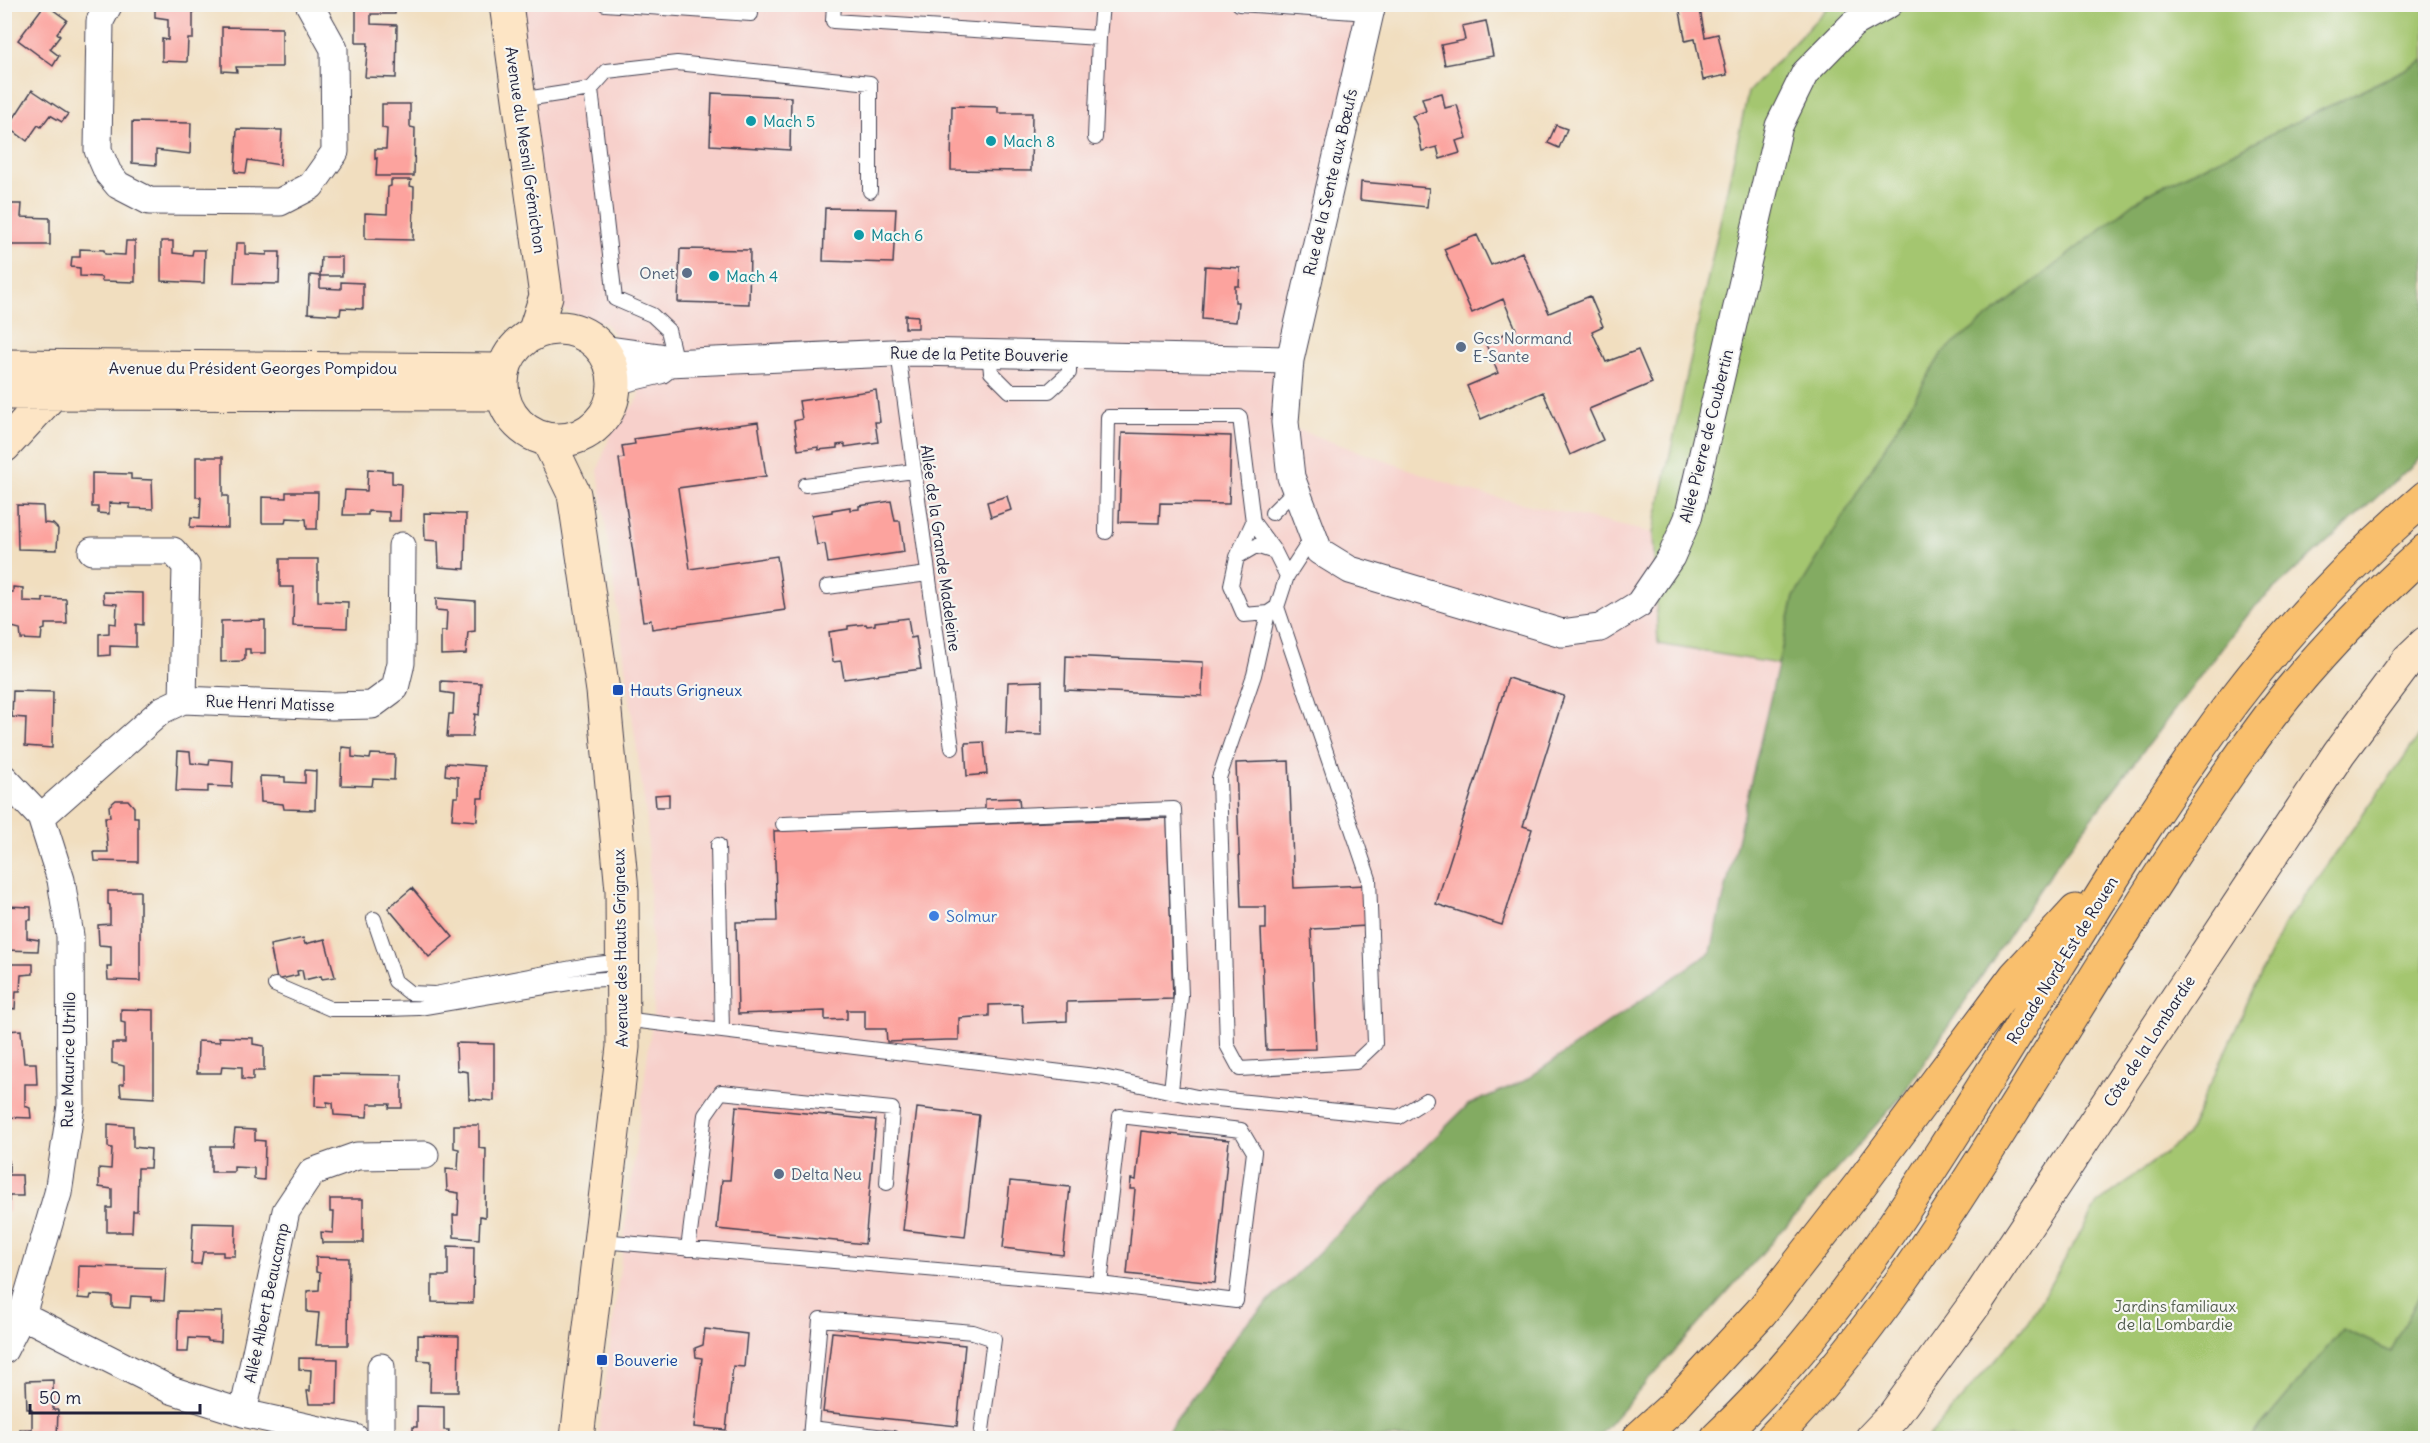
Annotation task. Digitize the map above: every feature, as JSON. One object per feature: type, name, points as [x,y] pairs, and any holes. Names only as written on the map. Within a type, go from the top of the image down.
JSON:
[{"type":"highway","name":"Rocade Nord-Est de Rouen","points":[[1717,1438],[1807,1342],[1857,1278],[1964,1116],[2128,854],[2229,706],[2287,635],[2373,545],[2426,496]]},
{"type":"highway","points":[[1773,1438],[1838,1365],[1909,1271],[1971,1178],[2204,810],[2272,714],[2373,599],[2426,550]]},
{"type":"highway","points":[[1639,1438],[1673,1407],[1761,1312],[1860,1185],[2015,977],[2128,854]]},
{"type":"street","points":[[109,4],[100,21],[98,150],[108,173],[118,185],[149,201],[280,202],[311,186],[335,152],[334,49],[309,4]]},
{"type":"street","name":"Avenue du Mesnil Grémichon","points":[[506,4],[546,296],[534,333]]},
{"type":"street","name":"Allée Pierre de Coubertin","points":[[1296,489],[1319,551],[1350,570],[1562,633],[1600,628],[1639,604],[1671,557],[1688,518],[1779,126],[1805,73],[1853,24],[1889,4]]},
{"type":"street","name":"Rue de la Sente aux Bœufs","points":[[1296,489],[1291,477],[1285,422],[1290,360],[1370,9]]},
{"type":"street","points":[[546,296],[572,329]]},
{"type":"street","points":[[552,328],[572,329],[587,336],[602,348],[610,362],[614,381],[612,399],[604,417],[594,427],[577,437],[548,440],[530,433],[509,413],[502,382],[508,358],[518,344],[534,333],[552,328]]},
{"type":"street","name":"Rue de la Petite Bouverie","points":[[602,348],[660,357],[673,363]]},
{"type":"street","name":"Rue de la Petite Bouverie","points":[[614,381],[660,370],[673,363],[898,352],[1290,360]]},
{"type":"street","name":"Avenue du Président Georges Pompidou","points":[[4,366],[53,380]]},
{"type":"street","points":[[4,446],[53,380]]},
{"type":"street","name":"Avenue du Président Georges Pompidou","points":[[4,393],[53,380],[502,382]]},
{"type":"street","name":"Avenue des Hauts Grigneux","points":[[574,494],[583,453],[594,427]]},
{"type":"street","name":"Avenue des Hauts Grigneux","points":[[548,440],[574,494],[611,766],[622,890],[623,1047],[577,1438]]},
{"type":"street","name":"Rue Henri Matisse","points":[[41,817],[162,710],[183,700],[333,706],[372,705],[394,688],[401,663],[402,546]]},
{"type":"street","points":[[92,550],[173,551],[186,566],[183,700]]},
{"type":"street","name":"Côte de la Lombardie","points":[[1872,1438],[1894,1414],[1977,1301],[2339,753],[2409,659],[2426,643]]},
{"type":"street","name":"Rue Maurice Utrillo","points":[[4,778],[41,817],[61,880],[70,936],[71,1106],[58,1193],[22,1315],[4,1350]]},
{"type":"street","name":"Allée Albert Beaucamp","points":[[243,1413],[286,1211],[312,1172],[357,1156],[425,1155]]},
{"type":"street","points":[[22,1315],[171,1390],[243,1413],[355,1438]]},
{"type":"street","points":[[381,1367],[381,1438]]},
{"type":"lane","points":[[605,4],[751,14]]},
{"type":"lane","points":[[834,4],[833,21],[1100,38]]},
{"type":"lane","points":[[1095,138],[1102,4]]},
{"type":"lane","points":[[1239,4],[1370,9]]},
{"type":"lane","points":[[519,100],[591,89],[607,71],[677,63],[870,83],[870,191]]},
{"type":"lane","points":[[591,89],[615,299],[652,315],[668,330],[673,363]]},
{"type":"lane","name":"Allée de la Grande Madeleine","points":[[898,352],[952,748]]},
{"type":"lane","points":[[989,354],[991,372],[1010,391],[1049,391],[1069,373],[1070,356]]},
{"type":"lane","points":[[1106,532],[1108,417],[1240,417],[1252,522],[1237,556],[1231,585],[1244,615],[1273,610]]},
{"type":"lane","points":[[804,486],[914,471]]},
{"type":"lane","points":[[1272,513],[1296,489]]},
{"type":"lane","points":[[1252,522],[1275,552],[1287,576]]},
{"type":"lane","points":[[1273,610],[1369,879],[1375,1044],[1356,1062],[1240,1069],[1227,1045],[1219,777],[1254,675],[1273,610],[1287,576],[1313,536]]},
{"type":"lane","points":[[1237,556],[1256,546],[1275,552]]},
{"type":"lane","points":[[827,587],[928,574]]},
{"type":"lane","points":[[783,824],[1174,809],[1181,996],[1172,1091]]},
{"type":"lane","points":[[718,845],[722,1031]]},
{"type":"lane","points":[[374,919],[395,981],[410,993],[435,994],[588,965],[623,969]]},
{"type":"lane","points":[[275,985],[331,1009],[419,1008],[587,980],[623,969]]},
{"type":"lane","points":[[623,1019],[1103,1077],[1197,1097],[1399,1118],[1426,1100]]},
{"type":"lane","points":[[688,1249],[705,1115],[721,1092],[892,1109],[887,1183]]},
{"type":"lane","points":[[600,1241],[1100,1284],[1236,1300],[1254,1152],[1241,1130],[1120,1116],[1100,1284]]},
{"type":"lane","points":[[893,1438],[810,1433],[820,1319],[973,1332],[994,1339],[981,1438]]},
{"type":"shaded area","points":[[499,5],[1362,5],[1279,423],[1473,492],[1653,533],[1658,644],[1778,664],[1711,952],[1524,1081],[1468,1105],[1180,1413],[1163,1438],[598,1438],[654,1006],[647,822],[598,470],[611,432],[639,398],[639,368],[606,324],[536,301]]},
{"type":"green space","points":[[1831,4],[2425,5],[2425,60],[2146,194],[1794,597],[1778,664],[1658,644],[1653,533],[1748,92]]},
{"type":"green space","points":[[2425,60],[2425,454],[2249,612],[2054,868],[1901,1097],[1597,1438],[1163,1438],[1242,1328],[1468,1105],[1524,1081],[1711,952],[1794,597],[1942,353],[2146,194]]},
{"type":"green space","name":"Jardins familiaux de la Lombardie","points":[[2425,728],[2425,1285],[2391,1351],[2343,1330],[2251,1438],[1927,1438],[2029,1321],[2097,1204],[2186,1137],[2283,926]]},
{"type":"green space","points":[[2425,1285],[2425,1438],[2251,1438],[2343,1329],[2391,1351]]},
{"type":"building","points":[[45,4],[67,20],[57,33],[60,36],[50,49],[59,56],[53,66],[18,40]]},
{"type":"building","points":[[157,4],[193,4],[193,39],[188,39],[187,62],[162,61],[162,39],[168,40],[168,19],[155,17]]},
{"type":"building","points":[[1699,4],[1705,37],[1718,34],[1727,75],[1703,80],[1695,39],[1685,41],[1679,6]]},
{"type":"building","points":[[356,5],[396,5],[395,14],[371,14],[371,24],[397,25],[396,78],[365,77],[368,43],[356,43]]},
{"type":"building","points":[[1486,21],[1493,56],[1445,65],[1441,45],[1465,40],[1462,26]]},
{"type":"building","points":[[222,27],[282,28],[282,67],[236,67],[237,72],[222,71]]},
{"type":"building","points":[[32,90],[68,114],[62,122],[50,115],[41,127],[38,125],[27,141],[8,127]]},
{"type":"building","name":"Mach 5","points":[[712,93],[791,97],[790,150],[710,145]]},
{"type":"building","points":[[1442,93],[1445,108],[1457,105],[1467,138],[1456,141],[1460,153],[1440,159],[1437,147],[1422,151],[1417,126],[1412,116],[1426,111],[1422,98]]},
{"type":"building","points":[[382,104],[410,104],[410,127],[415,128],[414,176],[376,176],[375,149],[386,149],[387,129],[382,128]]},
{"type":"building","name":"Mach 8","points":[[952,106],[998,107],[998,113],[1032,113],[1031,171],[951,170]]},
{"type":"building","points":[[132,122],[191,123],[190,154],[156,150],[156,165],[132,163]]},
{"type":"building","points":[[1556,125],[1567,129],[1559,148],[1548,143]]},
{"type":"building","points":[[237,129],[282,130],[280,165],[248,160],[246,173],[235,172]]},
{"type":"building","points":[[391,180],[411,180],[410,186],[414,187],[413,240],[365,239],[365,213],[387,214],[388,187],[391,186]]},
{"type":"building","points":[[1361,182],[1429,188],[1427,207],[1360,200]]},
{"type":"building","points":[[4,204],[22,204],[21,217],[50,218],[50,245],[4,245]]},
{"type":"building","name":"Mach 6","points":[[825,208],[896,209],[893,263],[823,261]]},
{"type":"building","points":[[1477,235],[1491,265],[1522,252],[1549,313],[1590,296],[1603,326],[1592,331],[1606,362],[1638,350],[1652,383],[1589,409],[1603,440],[1570,455],[1543,392],[1481,419],[1467,386],[1498,373],[1485,342],[1516,329],[1503,299],[1472,313],[1444,249]]},
{"type":"building","points":[[126,241],[135,241],[135,282],[102,281],[101,277],[80,276],[80,268],[71,267],[72,257],[80,257],[80,249],[104,250],[105,254],[125,255]]},
{"type":"building","points":[[161,241],[173,241],[173,253],[192,255],[193,250],[205,250],[204,283],[161,281]]},
{"type":"building","points":[[236,243],[245,243],[245,254],[267,255],[267,252],[280,252],[279,284],[234,283]]},
{"type":"building","name":"Mach 4","points":[[680,249],[750,250],[749,304],[678,302]]},
{"type":"building","points":[[321,257],[342,257],[342,276],[320,276]]},
{"type":"building","points":[[1205,266],[1240,268],[1239,286],[1235,286],[1235,302],[1238,302],[1236,322],[1202,319]]},
{"type":"building","points":[[310,275],[320,276],[320,288],[341,289],[341,282],[363,283],[363,309],[341,308],[340,315],[308,313]]},
{"type":"building","points":[[905,315],[918,316],[918,328],[905,328]]},
{"type":"building","points":[[876,390],[880,422],[875,422],[878,442],[845,447],[845,444],[837,445],[837,448],[818,450],[818,447],[798,450],[794,421],[802,419],[799,401]]},
{"type":"building","points":[[758,422],[766,476],[678,488],[690,569],[777,556],[785,610],[652,629],[651,620],[643,621],[619,459],[624,458],[622,446],[635,444],[634,439]]},
{"type":"building","points":[[1122,433],[1231,436],[1229,504],[1160,503],[1159,523],[1119,522]]},
{"type":"building","points":[[196,457],[223,457],[223,496],[228,496],[228,528],[190,527],[191,517],[200,518],[201,497],[196,497]]},
{"type":"building","points":[[368,469],[392,471],[392,483],[401,484],[400,521],[389,521],[389,512],[368,511],[368,515],[343,515],[345,490],[367,491]]},
{"type":"building","points":[[92,473],[131,474],[131,479],[152,480],[153,509],[130,508],[130,504],[109,503],[109,514],[98,513],[98,507],[92,507]]},
{"type":"building","points":[[286,492],[318,492],[317,529],[307,529],[306,519],[286,518],[285,523],[262,523],[262,497],[286,498]]},
{"type":"building","points":[[1007,496],[1011,510],[991,517],[987,502]]},
{"type":"building","points":[[891,501],[895,521],[900,521],[904,552],[828,563],[825,544],[817,545],[812,515],[850,507],[850,510],[859,509],[859,506]]},
{"type":"building","points":[[17,505],[43,506],[44,523],[53,524],[58,529],[57,550],[18,549]]},
{"type":"building","points":[[424,513],[466,514],[465,569],[439,567],[438,541],[425,540]]},
{"type":"building","points":[[280,559],[318,559],[318,601],[348,602],[347,628],[293,626],[294,587],[280,587]]},
{"type":"building","points":[[13,587],[23,588],[23,601],[43,602],[43,598],[66,599],[67,624],[45,624],[41,640],[21,639],[20,629],[4,625],[4,592],[13,592]]},
{"type":"building","points":[[103,592],[143,593],[143,625],[136,624],[136,647],[110,646],[110,655],[99,656],[99,634],[109,633],[109,623],[116,624],[117,604],[104,603]]},
{"type":"building","points":[[436,598],[475,601],[475,631],[468,632],[466,654],[441,655],[441,631],[446,631],[447,611],[436,610]]},
{"type":"building","points":[[908,618],[911,638],[916,637],[921,669],[844,679],[841,661],[833,662],[829,632],[848,629],[848,626],[875,625],[875,622]]},
{"type":"building","points":[[265,620],[265,653],[250,653],[250,649],[245,649],[245,658],[241,661],[221,662],[221,621]]},
{"type":"building","points":[[1066,656],[1203,662],[1202,696],[1065,690]]},
{"type":"building","points":[[1508,678],[1564,696],[1523,826],[1532,829],[1502,925],[1436,904]]},
{"type":"building","points":[[441,681],[481,683],[479,715],[475,714],[472,737],[447,737],[449,714],[453,714],[454,694],[441,692]]},
{"type":"building","points":[[1042,681],[1042,735],[1006,734],[1008,682]]},
{"type":"building","points":[[13,691],[53,692],[52,748],[25,746],[26,718],[12,717]]},
{"type":"building","points":[[984,742],[987,774],[967,776],[965,743]]},
{"type":"building","points":[[342,747],[352,748],[352,757],[370,759],[371,754],[395,755],[394,780],[373,779],[372,786],[341,785]]},
{"type":"building","points":[[178,751],[190,752],[191,763],[209,765],[210,759],[233,761],[232,787],[208,786],[208,792],[176,791]]},
{"type":"building","points":[[1289,761],[1294,888],[1366,885],[1367,926],[1311,929],[1316,1049],[1266,1050],[1261,929],[1266,929],[1266,907],[1241,907],[1236,763]]},
{"type":"building","points":[[446,763],[484,766],[483,798],[478,798],[477,821],[452,819],[454,797],[458,797],[458,777],[445,775]]},
{"type":"building","points":[[305,770],[316,771],[315,810],[284,809],[283,804],[261,802],[260,776],[285,777],[285,782],[305,783]]},
{"type":"building","points":[[669,794],[669,807],[656,807],[655,795]]},
{"type":"building","points":[[1019,798],[1020,810],[985,809],[985,799]]},
{"type":"building","points":[[116,800],[128,800],[134,807],[134,817],[138,817],[138,862],[95,861],[94,852],[108,852],[105,817],[110,817],[109,806]]},
{"type":"building","points":[[1167,818],[1173,999],[1067,1002],[1067,1021],[1023,1023],[1022,1004],[989,1005],[989,1016],[959,1018],[959,1040],[887,1042],[886,1029],[865,1029],[865,1010],[847,1010],[847,1019],[825,1020],[825,1011],[738,1014],[736,922],[777,921],[774,831]]},
{"type":"building","points":[[412,888],[453,937],[429,957],[388,908]]},
{"type":"building","points":[[108,891],[140,891],[140,981],[108,980],[107,966],[111,966],[111,946],[99,945],[98,925],[110,924]]},
{"type":"building","points":[[5,906],[31,907],[31,920],[27,920],[27,938],[39,940],[38,951],[5,950]]},
{"type":"building","points":[[303,938],[305,944],[325,939],[335,977],[322,979],[321,976],[304,980],[302,970],[297,971],[298,975],[277,980],[270,945]]},
{"type":"building","points":[[5,964],[33,964],[33,974],[21,975],[20,991],[16,991],[15,1009],[5,1008]]},
{"type":"building","points":[[121,1009],[154,1010],[154,1098],[121,1096],[120,1084],[124,1084],[124,1066],[112,1063],[112,1043],[125,1043],[125,1023],[121,1022]]},
{"type":"building","points":[[21,1030],[24,1063],[36,1063],[37,1084],[25,1084],[25,1106],[30,1108],[31,1118],[4,1117],[4,1031]]},
{"type":"building","points":[[219,1037],[253,1038],[253,1044],[264,1046],[264,1071],[253,1071],[253,1080],[242,1079],[242,1067],[222,1066],[221,1073],[197,1073],[198,1041],[220,1042]]},
{"type":"building","points":[[456,1043],[494,1044],[494,1101],[469,1099],[468,1072],[457,1070]]},
{"type":"building","points":[[316,1074],[402,1075],[402,1108],[389,1108],[390,1104],[368,1104],[367,1117],[334,1115],[333,1103],[327,1102],[327,1107],[315,1106]]},
{"type":"building","points":[[736,1106],[876,1120],[865,1244],[717,1229],[722,1180],[730,1180]]},
{"type":"building","points":[[917,1108],[979,1115],[965,1237],[903,1230]]},
{"type":"building","points":[[108,1124],[133,1126],[133,1147],[151,1149],[150,1168],[138,1168],[137,1211],[133,1211],[132,1232],[107,1232],[107,1208],[112,1208],[112,1189],[99,1187],[99,1168],[111,1169],[112,1148],[108,1147]]},
{"type":"building","points":[[454,1125],[479,1125],[479,1148],[486,1149],[485,1217],[480,1216],[479,1239],[454,1237],[453,1215],[458,1215],[459,1193],[447,1191],[446,1169],[458,1170],[459,1149],[454,1148]]},
{"type":"building","points":[[235,1129],[255,1130],[255,1140],[265,1141],[264,1180],[254,1179],[254,1168],[234,1167],[234,1172],[211,1172],[211,1146],[233,1146]]},
{"type":"building","points":[[1141,1131],[1229,1140],[1215,1283],[1127,1274],[1135,1189],[1130,1189],[1131,1179],[1136,1180]]},
{"type":"building","points":[[4,1161],[9,1161],[9,1175],[22,1175],[23,1196],[9,1196],[9,1212],[4,1212]]},
{"type":"building","points":[[1010,1181],[1070,1187],[1063,1255],[1003,1248]]},
{"type":"building","points":[[330,1199],[363,1199],[363,1243],[322,1243],[321,1232],[333,1233],[334,1212],[330,1212]]},
{"type":"building","points":[[193,1223],[236,1224],[235,1256],[223,1256],[223,1252],[203,1252],[201,1264],[191,1264]]},
{"type":"building","points":[[448,1246],[474,1247],[473,1303],[432,1302],[432,1276],[448,1276]]},
{"type":"building","points":[[316,1257],[349,1258],[348,1345],[316,1345],[319,1313],[307,1312],[307,1291],[319,1290],[320,1273],[316,1272]]},
{"type":"building","points":[[79,1266],[166,1268],[164,1301],[151,1300],[151,1297],[131,1296],[130,1308],[112,1307],[112,1296],[91,1295],[90,1299],[78,1298]]},
{"type":"building","points":[[178,1311],[222,1312],[221,1342],[189,1338],[188,1352],[177,1352]]},
{"type":"building","points":[[705,1329],[747,1334],[744,1367],[733,1366],[726,1430],[694,1427],[702,1358],[696,1357],[695,1348],[703,1345]]},
{"type":"building","points":[[832,1332],[965,1345],[957,1426],[823,1412]]},
{"type":"building","points":[[418,1335],[459,1336],[458,1392],[430,1392],[431,1361],[418,1360]]},
{"type":"building","points":[[299,1358],[338,1359],[337,1404],[309,1404],[307,1391],[310,1391],[311,1370],[299,1369]]},
{"type":"building","points":[[53,1380],[53,1410],[58,1410],[57,1438],[20,1438],[20,1429],[32,1429],[32,1409],[27,1409],[26,1381]]},
{"type":"building","points":[[417,1406],[444,1407],[444,1430],[449,1430],[448,1438],[409,1438],[413,1437],[413,1427],[417,1427]]},
{"type":"place","name":"Mach 5","points":[[751,121]]},
{"type":"place","name":"Mach 8","points":[[991,141]]},
{"type":"place","name":"Mach 6","points":[[859,235]]},
{"type":"place","name":"Onet","points":[[687,273]]},
{"type":"place","name":"Mach 4","points":[[714,276]]},
{"type":"place","name":"Gcs Normand E-Sante","points":[[1461,347]]},
{"type":"place","name":"Hauts Grigneux","points":[[618,690]]},
{"type":"place","name":"Solmur","points":[[934,916]]},
{"type":"place","name":"Delta Neu","points":[[779,1174]]},
{"type":"place","name":"Bouverie","points":[[602,1360]]}]
